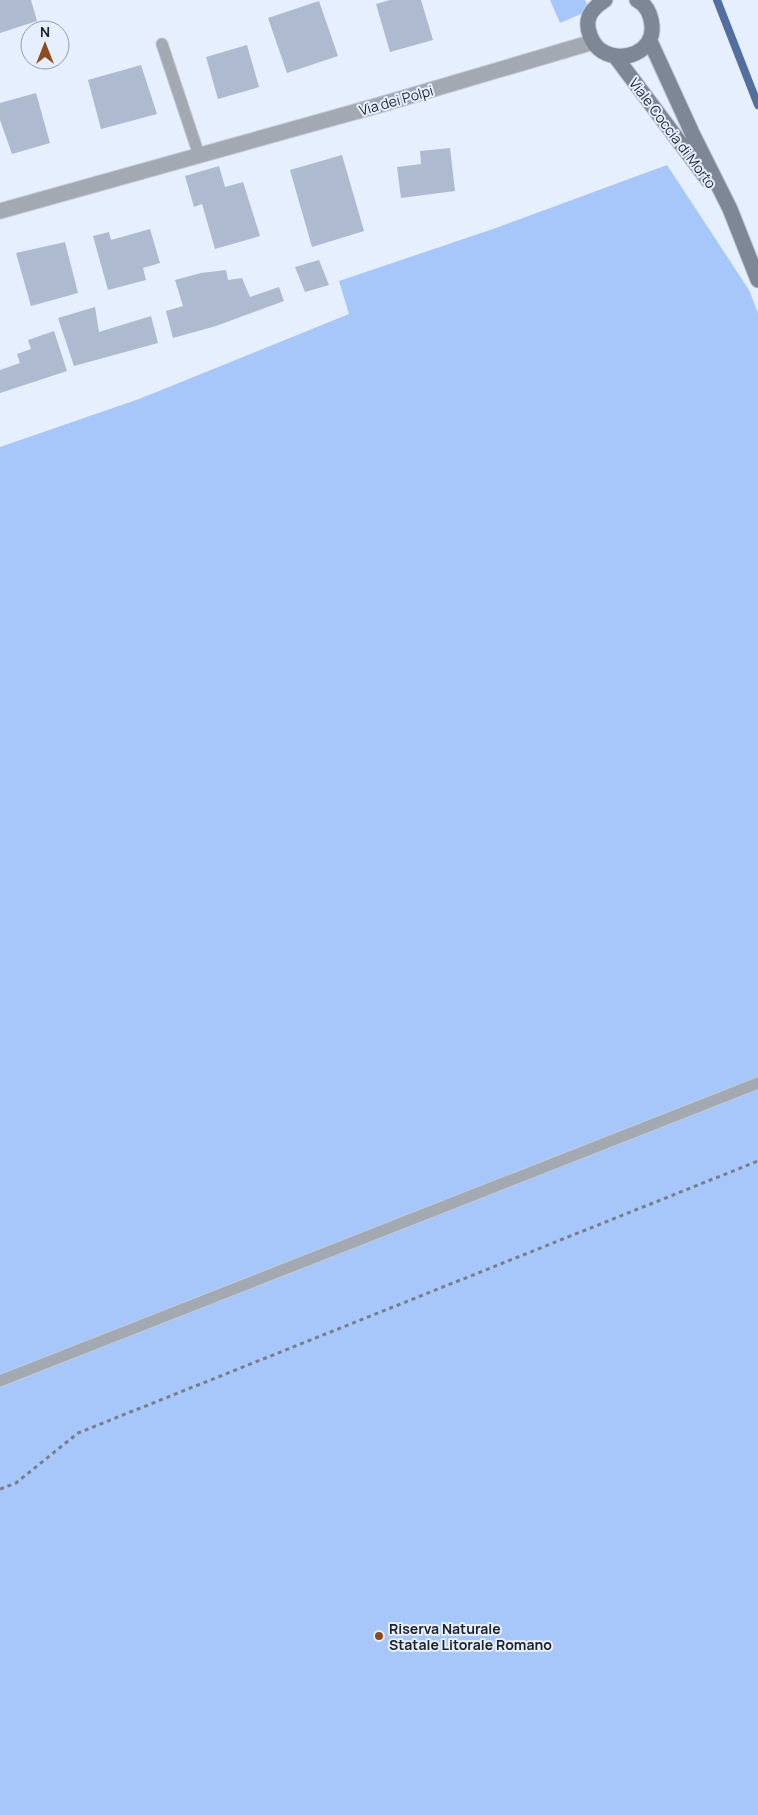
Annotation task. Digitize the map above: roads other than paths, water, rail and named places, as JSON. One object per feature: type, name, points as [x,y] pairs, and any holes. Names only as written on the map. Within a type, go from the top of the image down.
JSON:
[{"type":"street","points":[[600,1],[589,17],[589,30],[593,42],[602,51],[615,56],[641,52],[650,41],[652,28],[650,14],[640,1]]},
{"type":"street","name":"Viale Coccia di Morto","points":[[650,41],[693,135],[730,209],[758,280]]},
{"type":"street","name":"Via dei Polpi","points":[[0,210],[458,82],[593,42]]},
{"type":"street","name":"Viale Coccia di Morto","points":[[615,56],[730,209]]},
{"type":"lane","points":[[162,44],[199,155]]},
{"type":"lane","points":[[0,1381],[758,1083]]},
{"type":"waterway","points":[[717,0],[758,105]]},
{"type":"place","name":"Riserva Naturale Statale Litorale Romano","points":[[379,1636]]}]
